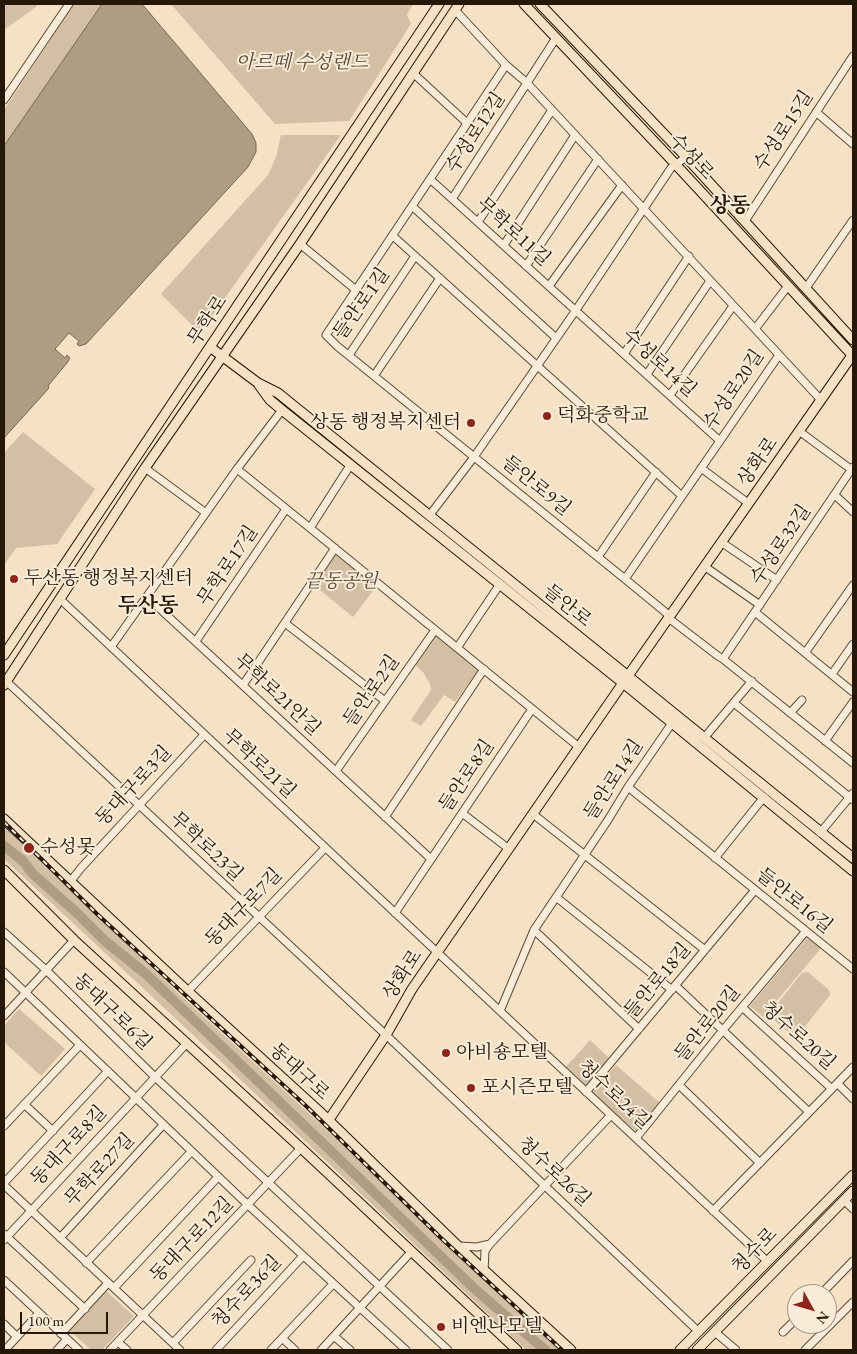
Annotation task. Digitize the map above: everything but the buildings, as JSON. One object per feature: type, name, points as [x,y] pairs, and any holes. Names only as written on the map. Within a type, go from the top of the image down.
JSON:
[{"type":"main road","name":"무학로","points":[[4,655],[439,4]]},
{"type":"main road","name":"수성로","points":[[524,4],[853,355]]},
{"type":"main road","name":"수성로","points":[[540,4],[745,220],[853,340]]},
{"type":"main road","name":"무학로","points":[[5,683],[145,468],[300,244],[457,7]]},
{"type":"main road","name":"들안로","points":[[210,348],[258,383],[278,393],[626,679],[672,723],[853,871]]},
{"type":"main road","name":"상화로","points":[[328,1121],[386,1035],[412,989],[704,566],[853,355]]},
{"type":"main road","name":"들안로","points":[[258,383],[270,400],[282,410],[500,584],[704,738],[853,858]]},
{"type":"main road","name":"동대구로","points":[[4,819],[328,1121],[484,1271],[571,1350]]},
{"type":"main road","points":[[4,870],[74,940],[301,1148],[517,1350]]},
{"type":"main road","name":"청수로","points":[[680,1350],[700,1332],[853,1175]]},
{"type":"main road","name":"청수로","points":[[697,1350],[853,1191]]},
{"type":"street","points":[[4,100],[69,4]]},
{"type":"street","name":"무학로","points":[[457,7],[506,65]]},
{"type":"street","name":"수성로12길","points":[[452,199],[556,38]]},
{"type":"street","name":"수성로15길","points":[[745,220],[852,59]]},
{"type":"street","points":[[300,244],[356,290],[506,65],[527,83]]},
{"type":"street","points":[[413,73],[467,123]]},
{"type":"street","name":"수성로12길","points":[[527,83],[755,329]]},
{"type":"street","points":[[478,222],[552,110]]},
{"type":"street","points":[[816,112],[853,144]]},
{"type":"street","points":[[504,245],[575,135]]},
{"type":"street","points":[[429,516],[474,457],[671,168],[686,157]]},
{"type":"street","points":[[526,266],[598,160]]},
{"type":"street","name":"무학로11길","points":[[430,179],[576,310]]},
{"type":"street","points":[[549,286],[622,185]]},
{"type":"street","points":[[412,206],[556,338]]},
{"type":"street","points":[[806,288],[853,220]]},
{"type":"street","points":[[393,236],[682,496]]},
{"type":"street","name":"들안로1길","points":[[356,290],[326,335],[349,355],[415,256]]},
{"type":"street","points":[[624,354],[689,256]]},
{"type":"street","points":[[374,376],[440,278]]},
{"type":"street","points":[[646,374],[710,281]]},
{"type":"street","name":"수성로20길","points":[[625,579],[779,355],[755,329],[788,286]]},
{"type":"street","points":[[670,395],[733,306]]},
{"type":"street","name":"수성로14길","points":[[576,310],[720,441]]},
{"type":"street","name":"들안로9길","points":[[349,355],[598,557]]},
{"type":"street","points":[[779,355],[821,400]]},
{"type":"street","points":[[111,648],[206,513],[282,410]]},
{"type":"street","points":[[799,430],[852,469]]},
{"type":"street","points":[[310,528],[351,464]]},
{"type":"street","points":[[145,468],[206,513]]},
{"type":"street","points":[[701,468],[748,504]]},
{"type":"street","name":"수성로32길","points":[[723,658],[852,469]]},
{"type":"street","points":[[237,470],[579,747]]},
{"type":"street","points":[[656,472],[598,557],[670,616],[671,620],[723,658],[853,763]]},
{"type":"street","name":"수성로32길","points":[[835,495],[853,512]]},
{"type":"street","name":"무학로17길","points":[[196,642],[286,509]]},
{"type":"street","points":[[721,542],[777,580]]},
{"type":"street","points":[[243,685],[334,548]]},
{"type":"street","points":[[704,566],[760,605]]},
{"type":"street","points":[[457,648],[500,584]]},
{"type":"street","points":[[804,652],[853,585]]},
{"type":"street","name":"무학로21안길","points":[[147,597],[431,859]]},
{"type":"street","name":"무학로21길","points":[[60,599],[437,953]]},
{"type":"street","points":[[755,612],[853,692]]},
{"type":"street","points":[[284,623],[385,701]]},
{"type":"street","name":"들안로2길","points":[[336,771],[435,630]]},
{"type":"street","points":[[832,674],[853,644]]},
{"type":"street","points":[[385,817],[484,670]]},
{"type":"street","points":[[704,738],[752,681]]},
{"type":"street","name":"무학로23길","points":[[5,683],[386,1035]]},
{"type":"street","points":[[790,713],[802,700]]},
{"type":"street","points":[[825,741],[853,702]]},
{"type":"street","points":[[734,703],[852,797],[820,833]]},
{"type":"street","name":"들안로8길","points":[[395,913],[532,709]]},
{"type":"street","name":"들안로14길","points":[[500,1011],[534,930],[672,723]]},
{"type":"street","name":"동대구로3길","points":[[70,882],[138,805],[204,735]]},
{"type":"street","name":"들안로16길","points":[[628,787],[852,967]]},
{"type":"street","points":[[715,858],[764,797]]},
{"type":"street","points":[[462,813],[509,849]]},
{"type":"street","points":[[533,814],[705,950]]},
{"type":"street","name":"동대구로7길","points":[[188,992],[325,848]]},
{"type":"street","name":"들안로18길","points":[[586,1092],[755,890]]},
{"type":"street","points":[[556,897],[674,988],[723,1030],[809,1112]]},
{"type":"street","points":[[534,930],[639,1029]]},
{"type":"street","name":"들안로20길","points":[[636,1138],[806,931]]},
{"type":"street","name":"동대구로6길","points":[[4,932],[156,1077]]},
{"type":"street","name":"동대구로6길","points":[[4,1016],[74,940]]},
{"type":"street","name":"청수로24길","points":[[437,953],[768,1262]]},
{"type":"street","points":[[4,972],[191,1152],[406,1350]]},
{"type":"street","name":"청수로20길","points":[[742,1007],[853,1099]]},
{"type":"street","name":"청수로26길","points":[[386,1035],[700,1332]]},
{"type":"street","name":"동대구로8길","points":[[84,1309],[5,1236],[187,1044]]},
{"type":"street","points":[[4,1126],[80,1045]]},
{"type":"street","points":[[835,1086],[853,1068]]},
{"type":"street","points":[[108,1071],[4,1184],[180,1350]]},
{"type":"street","points":[[156,1077],[379,1288],[448,1350]]},
{"type":"street","points":[[679,1085],[760,1163]]},
{"type":"street","name":"청수로20길","points":[[713,1211],[835,1086]]},
{"type":"street","points":[[24,1104],[53,1131]]},
{"type":"street","points":[[484,1271],[485,1251],[490,1244],[611,1115]]},
{"type":"street","name":"무학로27길","points":[[60,1238],[163,1125]]},
{"type":"street","name":"동대구로12길","points":[[110,1350],[301,1148]]},
{"type":"street","points":[[86,1263],[191,1152]]},
{"type":"street","points":[[61,1334],[218,1177]]},
{"type":"street","points":[[844,1200],[853,1209]]},
{"type":"street","points":[[458,1246],[478,1247],[490,1244]]},
{"type":"street","points":[[321,1350],[412,1251]]},
{"type":"street","name":"청수로36길","points":[[216,1350],[303,1256]]},
{"type":"street","name":"청수로36길","points":[[173,1343],[251,1260]]},
{"type":"street","points":[[831,1284],[853,1261]]},
{"type":"street","points":[[4,1280],[79,1350]]},
{"type":"street","points":[[271,1350],[333,1284]]},
{"type":"street","points":[[805,1350],[853,1302]]},
{"type":"street","points":[[5,1350],[39,1313]]},
{"type":"street","points":[[4,1324],[17,1337]]},
{"type":"street","points":[[783,1332],[787,1328]]},
{"type":"street","points":[[715,1332],[736,1350]]},
{"type":"street","points":[[334,1336],[350,1350]]},
{"type":"street","points":[[282,1338],[295,1350]]},
{"type":"street","points":[[57,1350],[67,1339]]},
{"type":"street","points":[[118,1342],[127,1350]]},
{"type":"green space","points":[[4,4],[38,4],[4,30]]},
{"type":"green space","points":[[74,4],[102,4],[4,146],[4,110]]},
{"type":"green space","name":"아르떼 수성랜드","points":[[171,4],[413,4],[407,15],[411,24],[349,121],[275,124]]},
{"type":"green space","points":[[281,135],[341,135],[200,333],[161,294],[268,175],[276,157]]},
{"type":"green space","points":[[23,432],[95,489],[57,544],[16,548],[4,565],[4,453]]},
{"type":"green space","name":"끝동공원","points":[[336,553],[376,587],[353,617],[315,586]]},
{"type":"green space","points":[[435,633],[479,669],[455,702],[444,695],[421,726],[411,720],[431,690],[430,684],[423,672],[414,664]]},
{"type":"green space","points":[[4,825],[178,993],[314,1118],[560,1350],[526,1350],[4,859]]},
{"type":"green space","points":[[809,936],[822,947],[763,1017],[750,1006]]},
{"type":"green space","points":[[808,972],[829,990],[830,995],[798,1035],[793,1036],[770,1017],[769,1014],[802,973]]},
{"type":"green space","points":[[19,1009],[65,1049],[41,1076],[4,1042],[4,1026]]},
{"type":"green space","points":[[590,1040],[610,1059],[586,1085],[566,1067]]},
{"type":"green space","points":[[616,1065],[660,1103],[636,1131],[592,1094]]},
{"type":"green space","points":[[106,1291],[134,1316],[102,1350],[91,1350],[70,1331]]},
{"type":"shaded area","points":[[102,4],[142,4],[252,134],[256,143],[256,152],[248,167],[86,344],[79,346],[77,344],[79,341],[69,333],[55,349],[65,358],[67,355],[70,358],[67,363],[48,386],[49,388],[4,438],[4,146]]},
{"type":"waterway","points":[[4,846],[23,861],[33,874],[105,941],[146,974],[476,1290],[545,1350]]},
{"type":"railway","points":[[4,822],[97,914],[305,1105],[440,1237],[562,1350]]},
{"type":"place","name":"덕화중학교","points":[[547,416]]},
{"type":"place","name":"상동 행정복지센터","points":[[471,423]]},
{"type":"place","name":"두산동 행정복지센터","points":[[14,579]]},
{"type":"place","name":"수성못","points":[[29,848]]},
{"type":"place","name":"아비숑모텔","points":[[446,1053]]},
{"type":"place","name":"포시즌모텔","points":[[471,1088]]},
{"type":"place","name":"비엔나모텔","points":[[441,1327]]},
{"type":"district","name":"상동","points":[[730,206]]},
{"type":"district","name":"두산동","points":[[148,606]]}]
